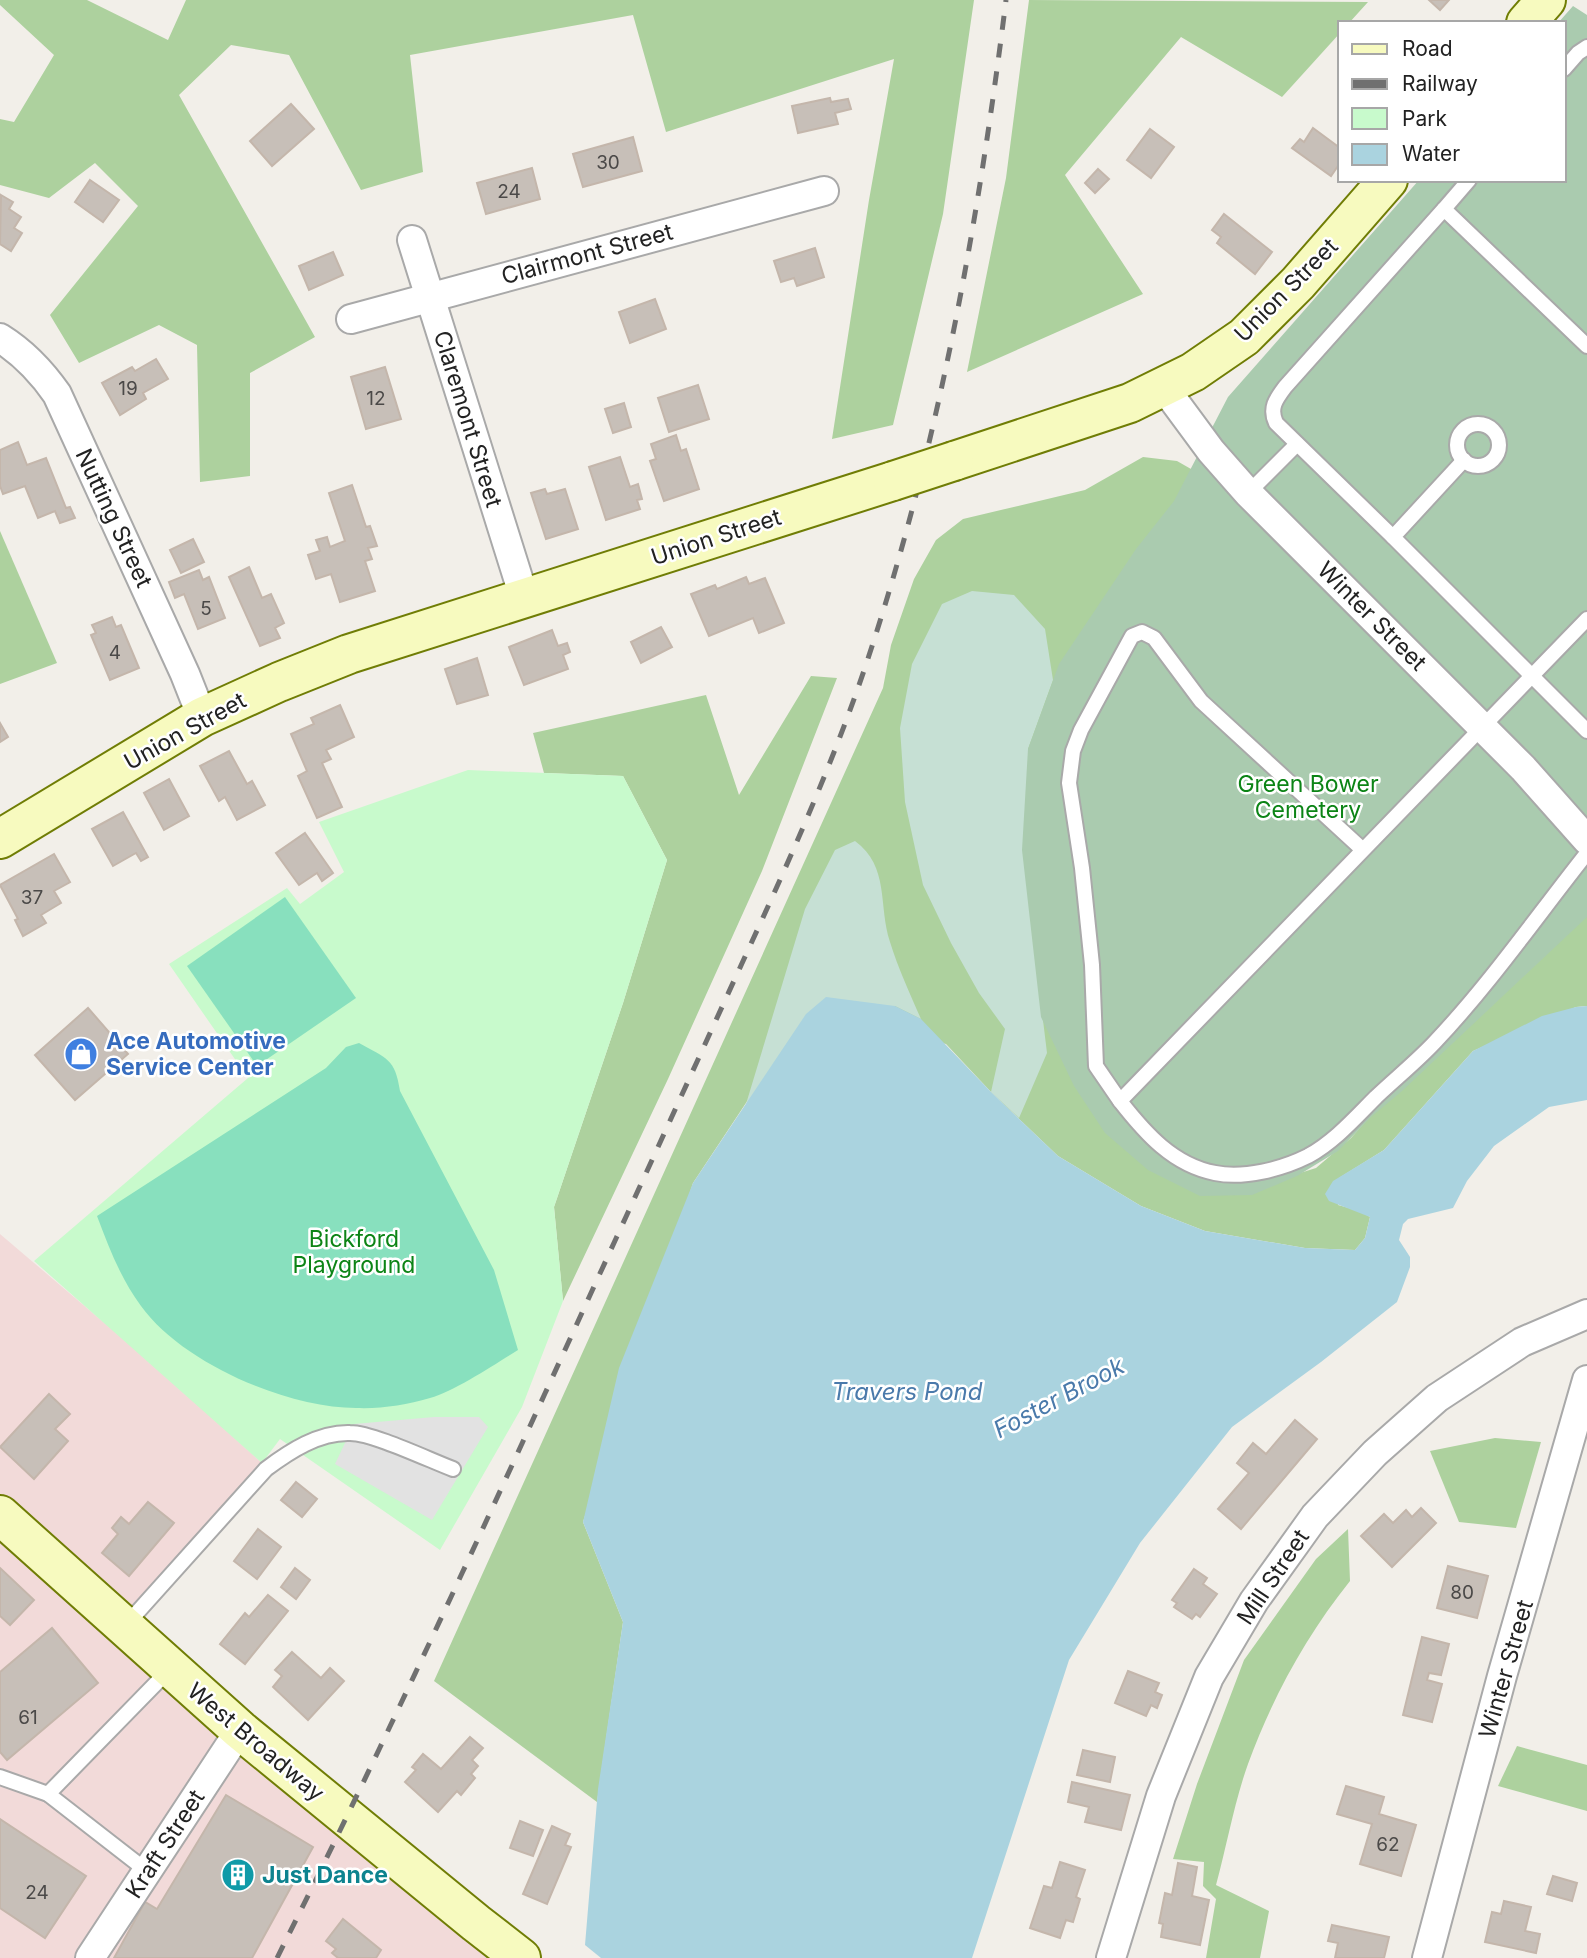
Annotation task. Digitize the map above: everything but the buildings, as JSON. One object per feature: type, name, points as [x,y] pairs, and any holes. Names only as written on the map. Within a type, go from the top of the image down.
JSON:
[{"type":"street","points":[[1528,21],[1546,0]]},
{"type":"street","name":"Union Street","points":[[0,839],[202,717],[349,654],[1120,407],[1193,372],[1244,337],[1298,283],[1386,182]]},
{"type":"street","name":"Clairmont Street","points":[[351,319],[824,191]]},
{"type":"street","name":"Claremont Street","points":[[412,240],[524,597]]},
{"type":"street","name":"Nutting Street","points":[[0,338],[41,371],[57,394],[185,674],[202,717]]},
{"type":"street","name":"Winter Street","points":[[1163,386],[1211,451],[1248,493],[1483,727],[1587,840]]},
{"type":"street","name":"Mill Street","points":[[1111,1958],[1161,1796],[1209,1677],[1254,1601],[1315,1516],[1375,1453],[1437,1398],[1522,1342],[1587,1314]]},
{"type":"street","name":"Winter Street","points":[[1427,1958],[1502,1676],[1587,1380]]},
{"type":"street","name":"West Broadway","points":[[0,1515],[240,1730],[522,1958]]},
{"type":"street","name":"Kraft Street","points":[[90,1958],[240,1730]]},
{"type":"lane","points":[[1566,67],[1578,52],[1587,47]]},
{"type":"lane","points":[[1467,182],[1285,387],[1275,401],[1272,413],[1276,423],[1587,731]]},
{"type":"lane","points":[[1444,209],[1587,346]]},
{"type":"lane","points":[[1248,493],[1297,444]]},
{"type":"lane","points":[[1393,537],[1464,460]]},
{"type":"lane","points":[[1120,1101],[1587,619]]},
{"type":"lane","points":[[1363,850],[1201,701],[1154,638],[1142,632],[1132,636],[1082,730],[1073,751],[1069,783],[1082,867],[1094,985],[1094,1049],[1096,1066],[1120,1101],[1164,1149],[1187,1164],[1216,1173],[1262,1171],[1287,1165],[1309,1155],[1331,1140],[1434,1042],[1518,942],[1587,853]]},
{"type":"lane","points":[[124,1627],[267,1469],[309,1443],[339,1434],[362,1434],[453,1469]]},
{"type":"lane","points":[[48,1794],[170,1668]]},
{"type":"lane","points":[[0,1776],[48,1794],[147,1871]]},
{"type":"shaded area","points":[[0,1234],[148,1360],[262,1463],[247,1490],[124,1627],[507,1958],[0,1958]]},
{"type":"shaded area","points":[[434,1417],[479,1417],[488,1427],[432,1520],[335,1464],[354,1424]]},
{"type":"green space","points":[[0,0],[87,0],[168,40],[186,0],[974,0],[943,214],[893,425],[832,439],[894,59],[666,132],[633,15],[410,55],[423,172],[361,190],[289,55],[231,45],[179,95],[315,337],[250,373],[250,476],[200,482],[197,345],[159,325],[79,363],[50,315],[138,206],[95,163],[49,198],[0,185],[0,119],[14,122],[54,55],[0,5]]},
{"type":"green space","points":[[1029,0],[1368,2],[1351,21],[1338,21],[1338,35],[1282,97],[1181,37],[1065,175],[1143,294],[967,372],[1006,178]]},
{"type":"green space","name":"Green Bower Cemetery","points":[[1573,6],[1587,15],[1587,917],[1371,1117],[1338,1151],[1297,1176],[1252,1195],[1200,1196],[1148,1170],[1105,1133],[1074,1086],[1041,1017],[1022,850],[1028,749],[1059,664],[1136,549],[1174,501],[1228,397],[1417,182],[1566,182],[1566,21],[1560,21]]},
{"type":"green space","points":[[1143,457],[1177,461],[1205,477],[1284,1178],[1316,1168],[1351,1138],[1548,917],[1587,916],[1587,1006],[1576,1007],[1473,1051],[1384,1150],[1339,1178],[1338,1205],[1360,1211],[1370,1217],[1365,1238],[1355,1250],[1305,1248],[1205,1231],[1141,1206],[1058,1156],[991,1092],[946,1044],[805,1014],[693,1183],[583,1522],[623,1622],[597,1802],[434,1681],[883,688],[891,645],[914,579],[936,540],[963,519],[1085,490]]},
{"type":"green space","points":[[0,531],[57,663],[0,684]]},
{"type":"green space","points":[[972,591],[1014,595],[1045,629],[1053,680],[1028,749],[1033,938],[1047,1053],[1019,1118],[991,1092],[1005,1029],[979,993],[923,885],[905,802],[900,728],[912,664],[942,604]]},
{"type":"green space","points":[[811,676],[837,678],[762,871],[563,1301],[554,1207],[623,1003],[667,860],[623,776],[544,773],[533,733],[706,695],[739,795]]},
{"type":"green space","name":"Bickford Playground","points":[[468,770],[623,776],[667,860],[623,1003],[554,1207],[563,1301],[522,1407],[440,1550],[280,1439],[262,1463],[34,1261],[248,1078],[169,964],[287,888],[300,904],[344,872],[319,822]]},
{"type":"green space","points":[[855,841],[874,863],[890,942],[921,1019],[895,1006],[746,1104],[805,909],[835,850]]},
{"type":"green space","points":[[285,897],[356,998],[257,1066],[187,966]]},
{"type":"green space","points":[[359,1043],[383,1057],[392,1066],[400,1091],[494,1270],[518,1350],[440,1395],[403,1405],[365,1408],[329,1406],[268,1391],[209,1363],[182,1346],[159,1327],[134,1296],[116,1263],[97,1216],[326,1068],[346,1047]]},
{"type":"green space","points":[[1495,1438],[1541,1442],[1516,1528],[1459,1522],[1430,1451]]},
{"type":"green space","points":[[1348,1529],[1350,1581],[1292,1668],[1257,1739],[1243,1779],[1216,1885],[1269,1911],[1260,1958],[1206,1958],[1216,1899],[1203,1886],[1204,1862],[1173,1859],[1197,1784],[1244,1660],[1316,1559]]},
{"type":"green space","points":[[1517,1746],[1587,1765],[1587,1811],[1498,1786]]},
{"type":"water","name":"Travers Pond","points":[[826,997],[895,1006],[921,1019],[991,1092],[1058,1156],[1141,1206],[1205,1231],[1305,1248],[1355,1250],[1365,1238],[1370,1217],[1329,1201],[1325,1194],[1333,1181],[1384,1150],[1473,1051],[1542,1016],[1587,1006],[1587,1100],[1549,1107],[1494,1146],[1467,1181],[1453,1208],[1408,1219],[1403,1224],[1399,1240],[1410,1257],[1410,1267],[1397,1302],[1232,1427],[1140,1543],[1069,1660],[972,1958],[601,1958],[585,1945],[598,1789],[623,1622],[583,1522],[619,1368],[693,1183],[806,1014]]},
{"type":"railway","points":[[277,1958],[417,1669],[552,1378],[776,889],[849,713],[898,562],[938,403],[970,243],[1006,0]]},
{"type":"place","name":"Ace Automotive Service Center","points":[[81,1054]]},
{"type":"place","name":"Just Dance","points":[[238,1875]]},
{"type":"water label","name":"Foster Brook","points":[[1059,1398]]}]
